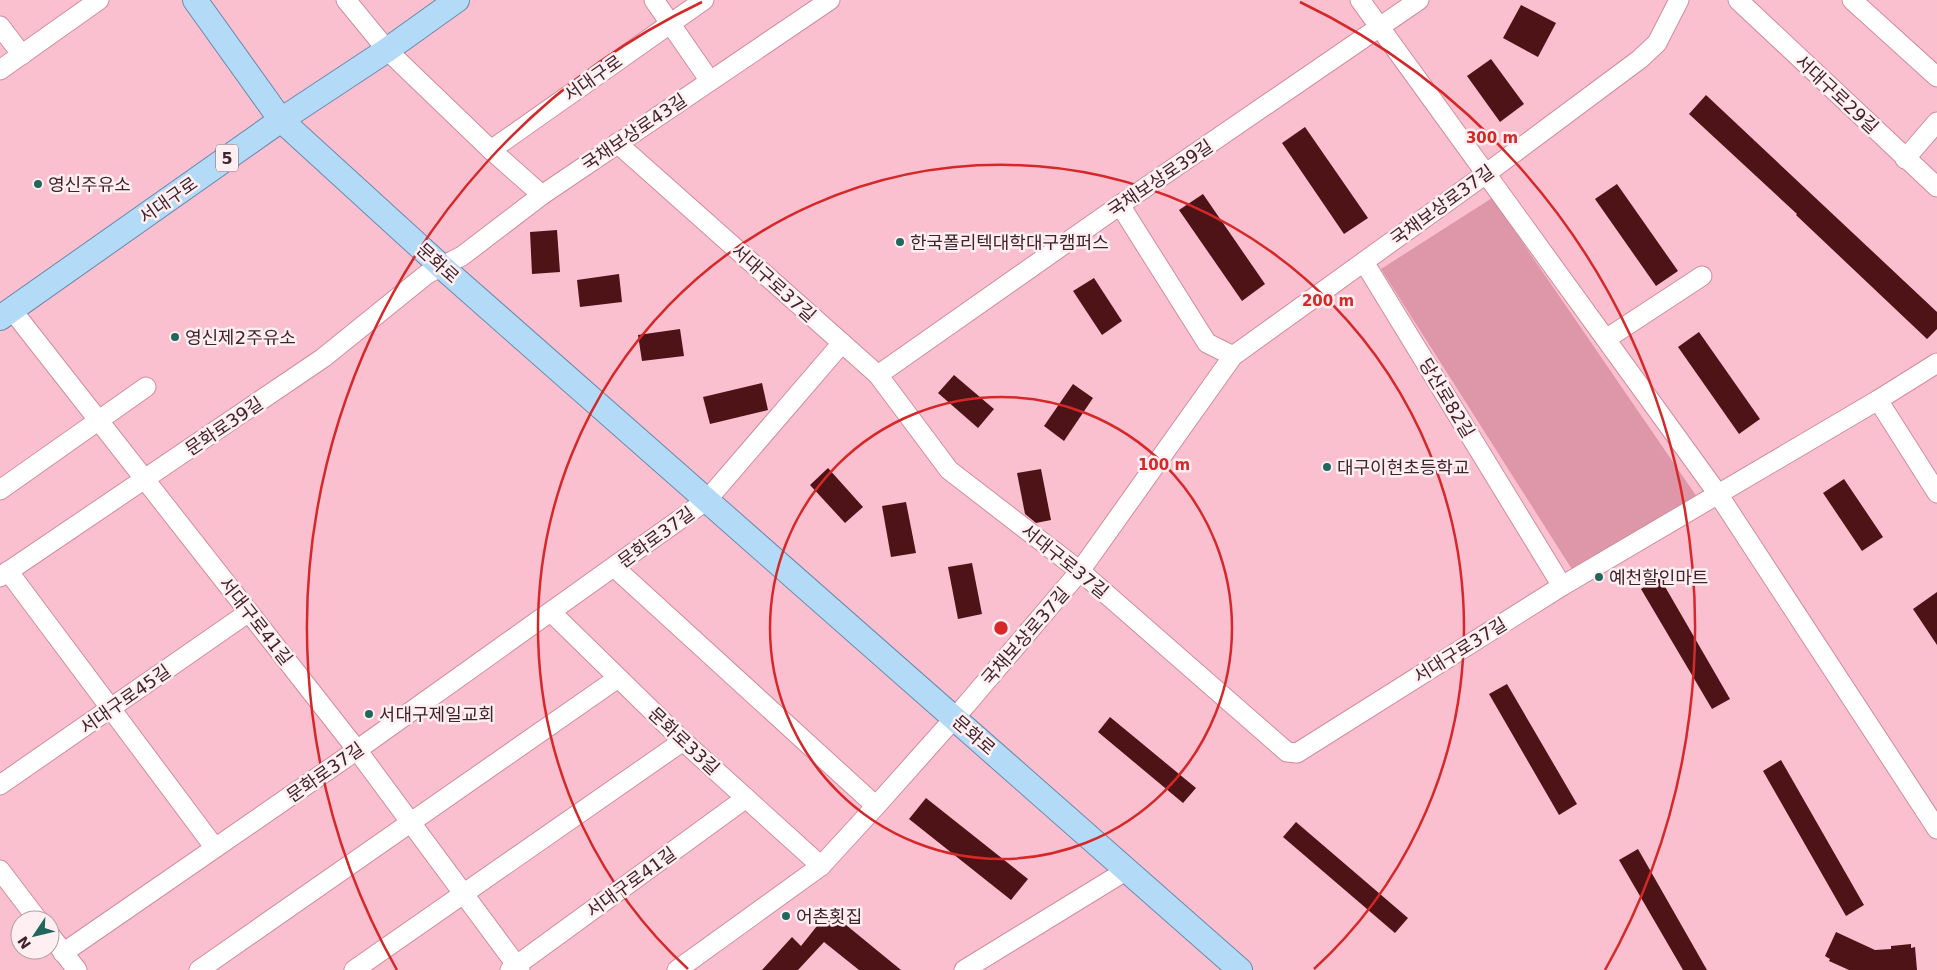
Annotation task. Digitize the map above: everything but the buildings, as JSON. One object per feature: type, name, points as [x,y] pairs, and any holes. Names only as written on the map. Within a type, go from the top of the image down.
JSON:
[{"type":"main road","name":"문화로","points":[[195,0],[281,120],[442,267],[1240,970]]},
{"type":"main road","name":"서대구로","points":[[6,314],[281,120],[387,50],[457,0]]},
{"type":"street","points":[[0,70],[22,55],[78,6],[99,0]]},
{"type":"street","points":[[346,0],[387,50],[491,150],[542,195]]},
{"type":"street","points":[[654,0],[710,80]]},
{"type":"street","name":"서대구로","points":[[491,150],[704,0]]},
{"type":"street","name":"국채보상로43길","points":[[442,267],[462,256],[542,195],[830,0]]},
{"type":"street","points":[[1360,0],[1718,494],[1937,829]]},
{"type":"street","name":"국채보상로39길","points":[[878,375],[1419,0]]},
{"type":"street","name":"국채보상로37길","points":[[954,718],[1080,571],[1233,356],[1486,173],[1646,54],[1657,43],[1680,0]]},
{"type":"street","name":"서대구로29길","points":[[1738,0],[1905,159],[1937,187]]},
{"type":"street","points":[[1852,0],[1937,77]]},
{"type":"street","points":[[0,26],[22,55]]},
{"type":"street","points":[[1905,159],[1937,122]]},
{"type":"street","name":"서대구로37길","points":[[617,144],[878,375],[949,470],[1080,571],[1287,752],[1297,753],[1562,586],[1878,400],[1937,363]]},
{"type":"street","points":[[1120,206],[1207,343],[1233,356]]},
{"type":"street","name":"당산로82길","points":[[1364,262],[1562,586]]},
{"type":"street","name":"문화로39길","points":[[4,574],[323,358],[427,274],[442,267]]},
{"type":"street","points":[[1606,339],[1702,276]]},
{"type":"street","name":"서대구로41길","points":[[6,314],[99,420],[144,480],[357,750],[464,894],[516,968],[746,798]]},
{"type":"street","points":[[708,500],[842,343]]},
{"type":"street","points":[[0,490],[146,387]]},
{"type":"street","points":[[1878,400],[1937,493]]},
{"type":"street","name":"문화로37길","points":[[63,952],[357,750],[708,500]]},
{"type":"street","points":[[614,567],[876,806]]},
{"type":"street","points":[[4,574],[110,709],[214,848]]},
{"type":"street","name":"서대구로45길","points":[[0,785],[249,612]]},
{"type":"street","name":"문화로33길","points":[[551,612],[683,741],[821,866]]},
{"type":"street","points":[[199,970],[618,678]]},
{"type":"street","points":[[678,970],[821,866],[954,718]]},
{"type":"street","points":[[354,970],[683,741]]},
{"type":"street","points":[[0,870],[30,910]]},
{"type":"street","points":[[964,970],[1127,870]]},
{"type":"street","points":[[60,948],[76,970]]},
{"type":"shaded area","points":[[1492,198],[1697,497],[1575,574],[1381,269]]},
{"type":"place","name":"영신주유소","points":[[38,184]]},
{"type":"place","name":"한국폴리텍대학대구캠퍼스","points":[[900,242]]},
{"type":"place","name":"영신제2주유소","points":[[175,337]]},
{"type":"place","name":"대구이현초등학교","points":[[1327,467]]},
{"type":"place","name":"예천할인마트","points":[[1599,577]]},
{"type":"place","name":"서대구제일교회","points":[[369,714]]},
{"type":"place","name":"어촌횟집","points":[[786,916]]}]
